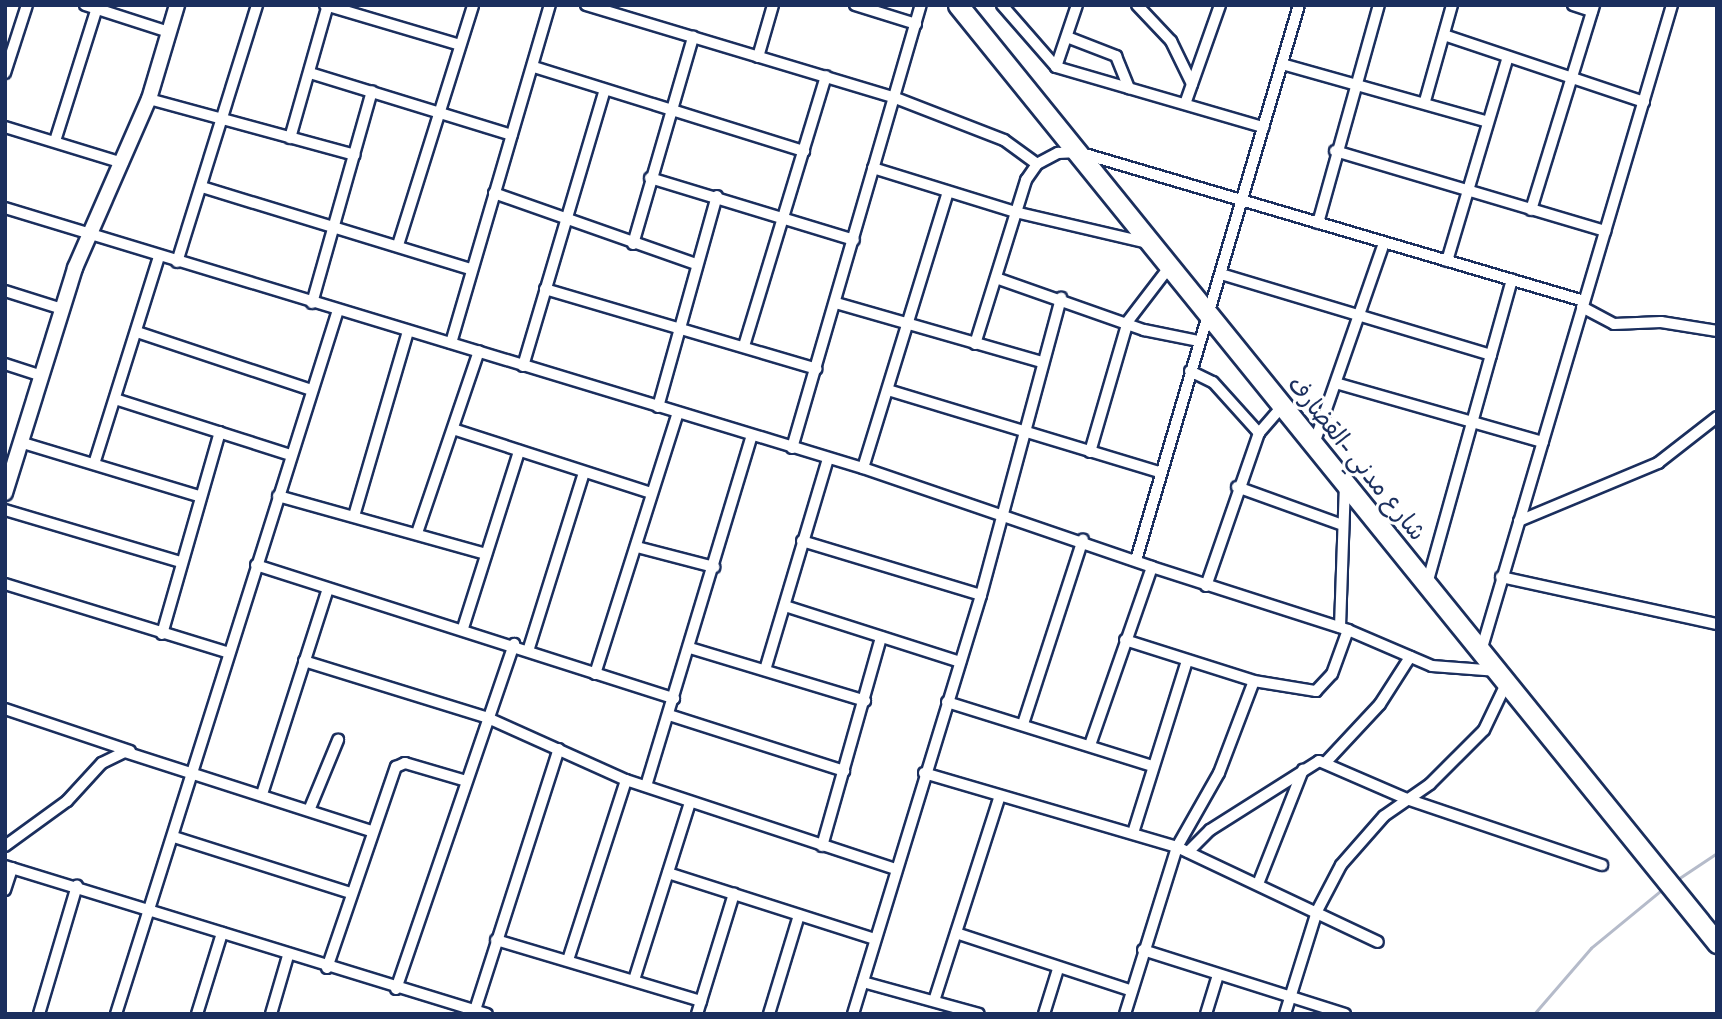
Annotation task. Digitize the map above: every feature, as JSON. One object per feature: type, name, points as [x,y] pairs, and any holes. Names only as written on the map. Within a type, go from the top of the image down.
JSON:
[{"type":"highway","name":"شارع مدني -القضارف","points":[[958,5],[1716,942]]},
{"type":"street","points":[[5,73],[8,55],[26,5]]},
{"type":"street","points":[[85,5],[169,33]]},
{"type":"street","points":[[5,493],[23,443],[62,309],[90,234],[149,99],[177,5]]},
{"type":"street","points":[[177,262],[257,5]]},
{"type":"street","points":[[290,138],[327,5],[460,45]]},
{"type":"street","points":[[398,245],[473,5]]},
{"type":"street","points":[[451,343],[470,269],[534,67],[550,5]]},
{"type":"street","points":[[586,5],[893,97],[1004,140],[1037,164]]},
{"type":"street","points":[[626,18],[630,5]]},
{"type":"street","points":[[758,57],[773,5]]},
{"type":"street","points":[[855,5],[916,24]]},
{"type":"street","points":[[792,448],[921,5]]},
{"type":"street","points":[[1056,66],[1077,5]]},
{"type":"street","points":[[1137,5],[1171,41],[1192,84]]},
{"type":"street","points":[[1185,104],[1220,5]]},
{"type":"street","points":[[1136,560],[1198,341],[1209,315],[1299,5]]},
{"type":"street","points":[[1318,223],[1335,151],[1379,5]]},
{"type":"street","points":[[1425,101],[1452,5]]},
{"type":"street","points":[[1531,210],[1574,78],[1593,8],[1573,5]]},
{"type":"street","points":[[1481,651],[1672,5]]},
{"type":"street","points":[[1003,6],[1056,66],[1263,127]]},
{"type":"street","points":[[55,141],[97,7]]},
{"type":"street","points":[[1444,35],[1644,102]]},
{"type":"street","points":[[633,244],[668,111],[693,37]]},
{"type":"street","points":[[1067,37],[1116,56],[1129,88]]},
{"type":"street","points":[[1447,261],[1508,57]]},
{"type":"street","points":[[1282,64],[1425,101],[1488,122]]},
{"type":"street","points":[[534,67],[803,151]]},
{"type":"street","points":[[310,73],[442,111],[512,135]]},
{"type":"street","points":[[744,346],[826,76]]},
{"type":"street","points":[[523,366],[563,222],[605,90]]},
{"type":"street","points":[[312,303],[372,91]]},
{"type":"street","points":[[149,99],[355,155]]},
{"type":"street","points":[[5,127],[123,163]]},
{"type":"street","points":[[1335,151],[1605,231]]},
{"type":"street","points":[[975,344],[1015,212],[1037,164],[1058,153],[1078,152],[1512,280],[1583,304],[1614,324],[1661,322],[1717,331]]},
{"type":"street","points":[[873,168],[1015,212],[1150,243]]},
{"type":"street","points":[[650,178],[783,215],[854,240]]},
{"type":"street","points":[[202,187],[335,225],[470,269]]},
{"type":"street","points":[[863,468],[891,391],[948,192]]},
{"type":"street","points":[[494,193],[563,222],[696,264]]},
{"type":"street","points":[[658,407],[717,196]]},
{"type":"street","points":[[5,208],[863,468],[1083,539],[1152,567],[1344,629],[1410,657],[1450,670],[1502,677],[1484,730],[1407,799],[1348,857],[1317,911],[1285,1014]]},
{"type":"street","points":[[1314,444],[1339,384],[1359,314],[1384,243]]},
{"type":"street","points":[[94,464],[159,256]]},
{"type":"street","points":[[1090,452],[1128,321],[1170,266]]},
{"type":"street","points":[[1220,274],[1491,355]]},
{"type":"street","points":[[996,278],[1198,341]]},
{"type":"street","points":[[1427,584],[1512,280]]},
{"type":"street","points":[[545,289],[816,369]]},
{"type":"street","points":[[5,291],[62,309]]},
{"type":"street","points":[[853,1014],[924,773],[981,595],[999,514],[1061,298]]},
{"type":"street","points":[[836,303],[1042,362]]},
{"type":"street","points":[[116,1014],[338,310]]},
{"type":"street","points":[[354,516],[408,331]]},
{"type":"street","points":[[137,332],[311,390]]},
{"type":"street","points":[[417,533],[456,430],[479,351]]},
{"type":"street","points":[[5,364],[43,376]]},
{"type":"street","points":[[1190,371],[1213,382],[1259,433]]},
{"type":"street","points":[[1339,384],[1543,442]]},
{"type":"street","points":[[891,391],[1160,472]]},
{"type":"street","points":[[115,399],[291,455]]},
{"type":"street","points":[[1206,586],[1237,487],[1259,433],[1283,405]]},
{"type":"street","points":[[595,674],[678,413]]},
{"type":"street","points":[[1519,521],[1658,463],[1717,417]]},
{"type":"street","points":[[456,430],[651,493]]},
{"type":"street","points":[[162,634],[198,496],[220,432]]},
{"type":"street","points":[[646,786],[690,648],[752,436]]},
{"type":"street","points":[[23,443],[198,496]]},
{"type":"street","points":[[463,628],[519,451]]},
{"type":"street","points":[[765,670],[828,459]]},
{"type":"street","points":[[529,648],[584,473]]},
{"type":"street","points":[[1125,640],[1254,681],[1316,691],[1332,674],[1344,629],[1340,524],[1345,484]]},
{"type":"street","points":[[1237,487],[1340,524]]},
{"type":"street","points":[[278,496],[486,554]]},
{"type":"street","points":[[5,510],[181,562]]},
{"type":"street","points":[[1023,724],[1083,539]]},
{"type":"street","points":[[802,541],[981,595]]},
{"type":"street","points":[[637,547],[713,567]]},
{"type":"street","points":[[256,565],[529,648],[595,674],[674,698]]},
{"type":"street","points":[[1090,745],[1152,567]]},
{"type":"street","points":[[1502,578],[1717,624]]},
{"type":"street","points":[[5,584],[229,653]]},
{"type":"street","points":[[263,791],[328,589]]},
{"type":"street","points":[[785,606],[960,662]]},
{"type":"street","points":[[822,846],[881,637]]},
{"type":"street","points":[[396,989],[514,644]]},
{"type":"street","points":[[690,648],[865,701]]},
{"type":"street","points":[[1188,852],[1304,767],[1325,762],[1380,704],[1410,657]]},
{"type":"street","points":[[304,661],[488,718],[626,779],[895,869]]},
{"type":"street","points":[[1133,833],[1187,661]]},
{"type":"street","points":[[1125,1014],[1177,847],[1219,773],[1254,681]]},
{"type":"street","points":[[947,702],[1152,766]]},
{"type":"street","points":[[5,709],[133,752],[263,791],[371,831]]},
{"type":"street","points":[[669,715],[844,771]]},
{"type":"street","points":[[310,808],[338,740]]},
{"type":"street","points":[[475,1010],[559,750]]},
{"type":"street","points":[[5,846],[66,801],[102,764],[133,752]]},
{"type":"street","points":[[1325,762],[1407,799],[1602,865]]},
{"type":"street","points":[[327,968],[371,831],[400,763],[466,781]]},
{"type":"street","points":[[1258,884],[1304,767]]},
{"type":"street","points":[[924,773],[1177,847],[1378,942]]},
{"type":"street","points":[[568,960],[626,779]]},
{"type":"street","points":[[934,1001],[1000,796]]},
{"type":"street","points":[[634,981],[690,802]]},
{"type":"street","points":[[174,837],[351,893]]},
{"type":"street","points":[[5,890],[9,867],[151,909],[327,968],[487,1014]]},
{"type":"street","points":[[668,873],[875,939]]},
{"type":"street","points":[[39,1014],[77,886]]},
{"type":"street","points":[[697,1014],[734,894]]},
{"type":"street","points":[[769,1014],[799,915]]},
{"type":"street","points":[[197,1014],[222,933]]},
{"type":"street","points":[[956,933],[1058,969],[1132,991]]},
{"type":"street","points":[[496,940],[701,1001]]},
{"type":"street","points":[[1143,950],[1345,1014]]},
{"type":"street","points":[[271,1014],[288,956]]},
{"type":"street","points":[[1044,1014],[1058,969]]},
{"type":"street","points":[[1206,1014],[1218,975]]},
{"type":"street","points":[[863,982],[979,1014]]},
{"type":"waterway","points":[[1675,881],[1717,853]]},
{"type":"waterway","points":[[1534,1014],[1591,948],[1664,888]]}]
